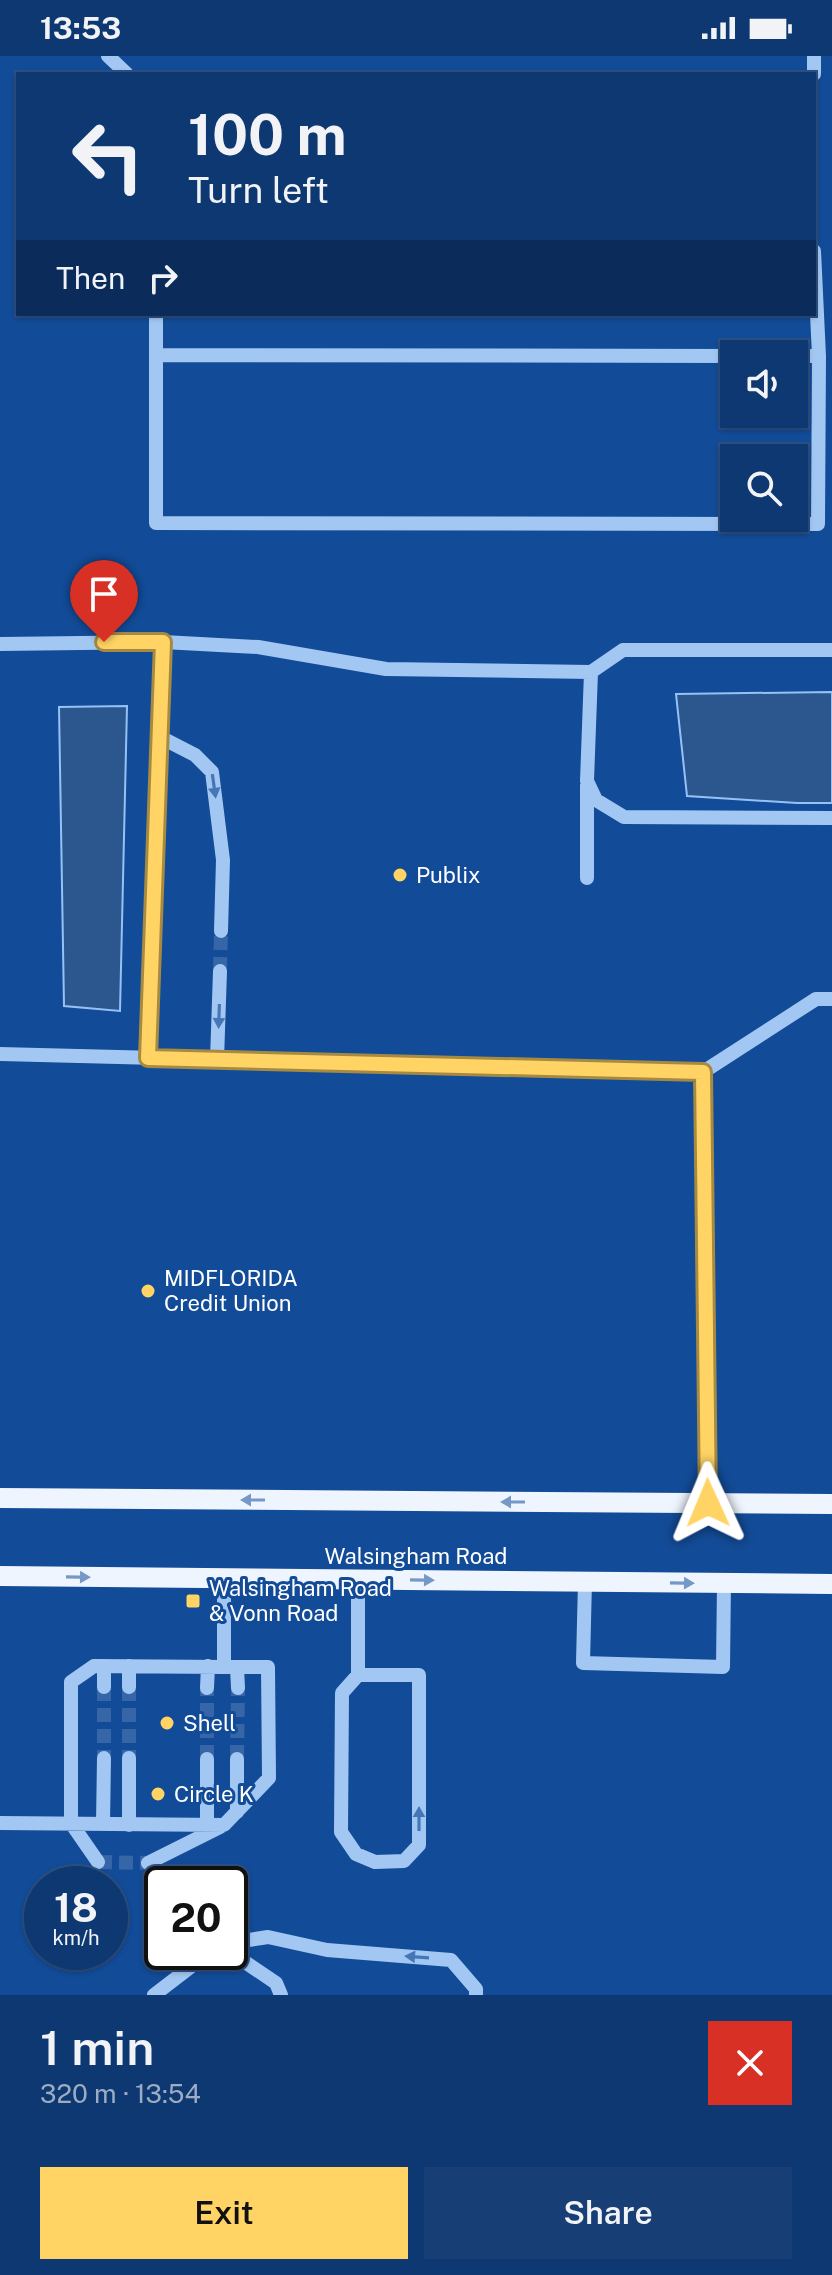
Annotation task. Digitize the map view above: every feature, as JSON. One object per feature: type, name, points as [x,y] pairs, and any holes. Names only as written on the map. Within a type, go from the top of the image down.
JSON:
[{"type":"main road","points":[[0,1498],[832,1504]]},
{"type":"main road","name":"Walsingham Road","points":[[0,1576],[832,1584]]},
{"type":"lane","points":[[108,56],[125,72]]},
{"type":"lane","points":[[156,316],[156,523],[818,524],[819,356],[816,293]]},
{"type":"lane","points":[[157,355],[720,356]]},
{"type":"lane","points":[[808,356],[819,356]]},
{"type":"lane","points":[[0,644],[163,642],[258,647],[386,669],[591,672],[623,650],[832,650]]},
{"type":"lane","points":[[148,1058],[163,642]]},
{"type":"lane","points":[[587,878],[591,672]]},
{"type":"lane","points":[[160,737],[195,755],[212,772],[223,860],[221,931]]},
{"type":"lane","points":[[587,781],[596,800],[624,817],[832,818]]},
{"type":"lane","points":[[217,1060],[220,971]]},
{"type":"lane","points":[[0,1054],[703,1072],[816,999],[832,999]]},
{"type":"lane","points":[[703,1072],[708,1503]]},
{"type":"lane","points":[[224,1578],[230,1667],[238,1688]]},
{"type":"lane","points":[[358,1579],[358,1675],[342,1693],[341,1832],[356,1854],[375,1862],[404,1861],[419,1845],[419,1675],[358,1675]]},
{"type":"lane","points":[[585,1581],[583,1663],[723,1667],[724,1583]]},
{"type":"lane","points":[[98,1862],[71,1823],[71,1682],[94,1666],[268,1667],[269,1778],[224,1825],[148,1863]]},
{"type":"lane","points":[[104,1666],[104,1687]]},
{"type":"lane","points":[[129,1666],[129,1687]]},
{"type":"lane","points":[[207,1688],[208,1666]]},
{"type":"lane","points":[[103,1824],[104,1758]]},
{"type":"lane","points":[[129,1758],[129,1825]]},
{"type":"lane","points":[[207,1759],[207,1825]]},
{"type":"lane","points":[[237,1759],[237,1812]]},
{"type":"lane","points":[[0,1823],[224,1825]]},
{"type":"lane","points":[[248,1940],[268,1937],[327,1950],[451,1960],[476,1989],[476,1995]]},
{"type":"lane","points":[[248,1964],[276,1983],[281,1995]]},
{"type":"lane","points":[[154,1995],[187,1970]]},
{"type":"water","points":[[832,692],[832,803],[687,796],[676,694]]},
{"type":"water","points":[[127,706],[120,1011],[64,1006],[59,707]]},
{"type":"tunnel","points":[[220,971],[221,931]]},
{"type":"tunnel","points":[[104,1687],[104,1758]]},
{"type":"tunnel","points":[[129,1687],[129,1758]]},
{"type":"tunnel","points":[[207,1688],[207,1759]]},
{"type":"tunnel","points":[[237,1759],[238,1688]]},
{"type":"tunnel","points":[[98,1862],[148,1863]]},
{"type":"place","name":"Publix","points":[[400,875]]},
{"type":"place","name":"MIDFLORIDA Credit Union","points":[[148,1291]]},
{"type":"place","name":"Walsingham Road & Vonn Road","points":[[193,1601]]},
{"type":"place","name":"Shell","points":[[167,1723]]},
{"type":"place","name":"Circle K","points":[[158,1794]]},
{"type":"route","points":[[104,642],[163,642],[148,1058],[703,1072],[708,1503]]}]
